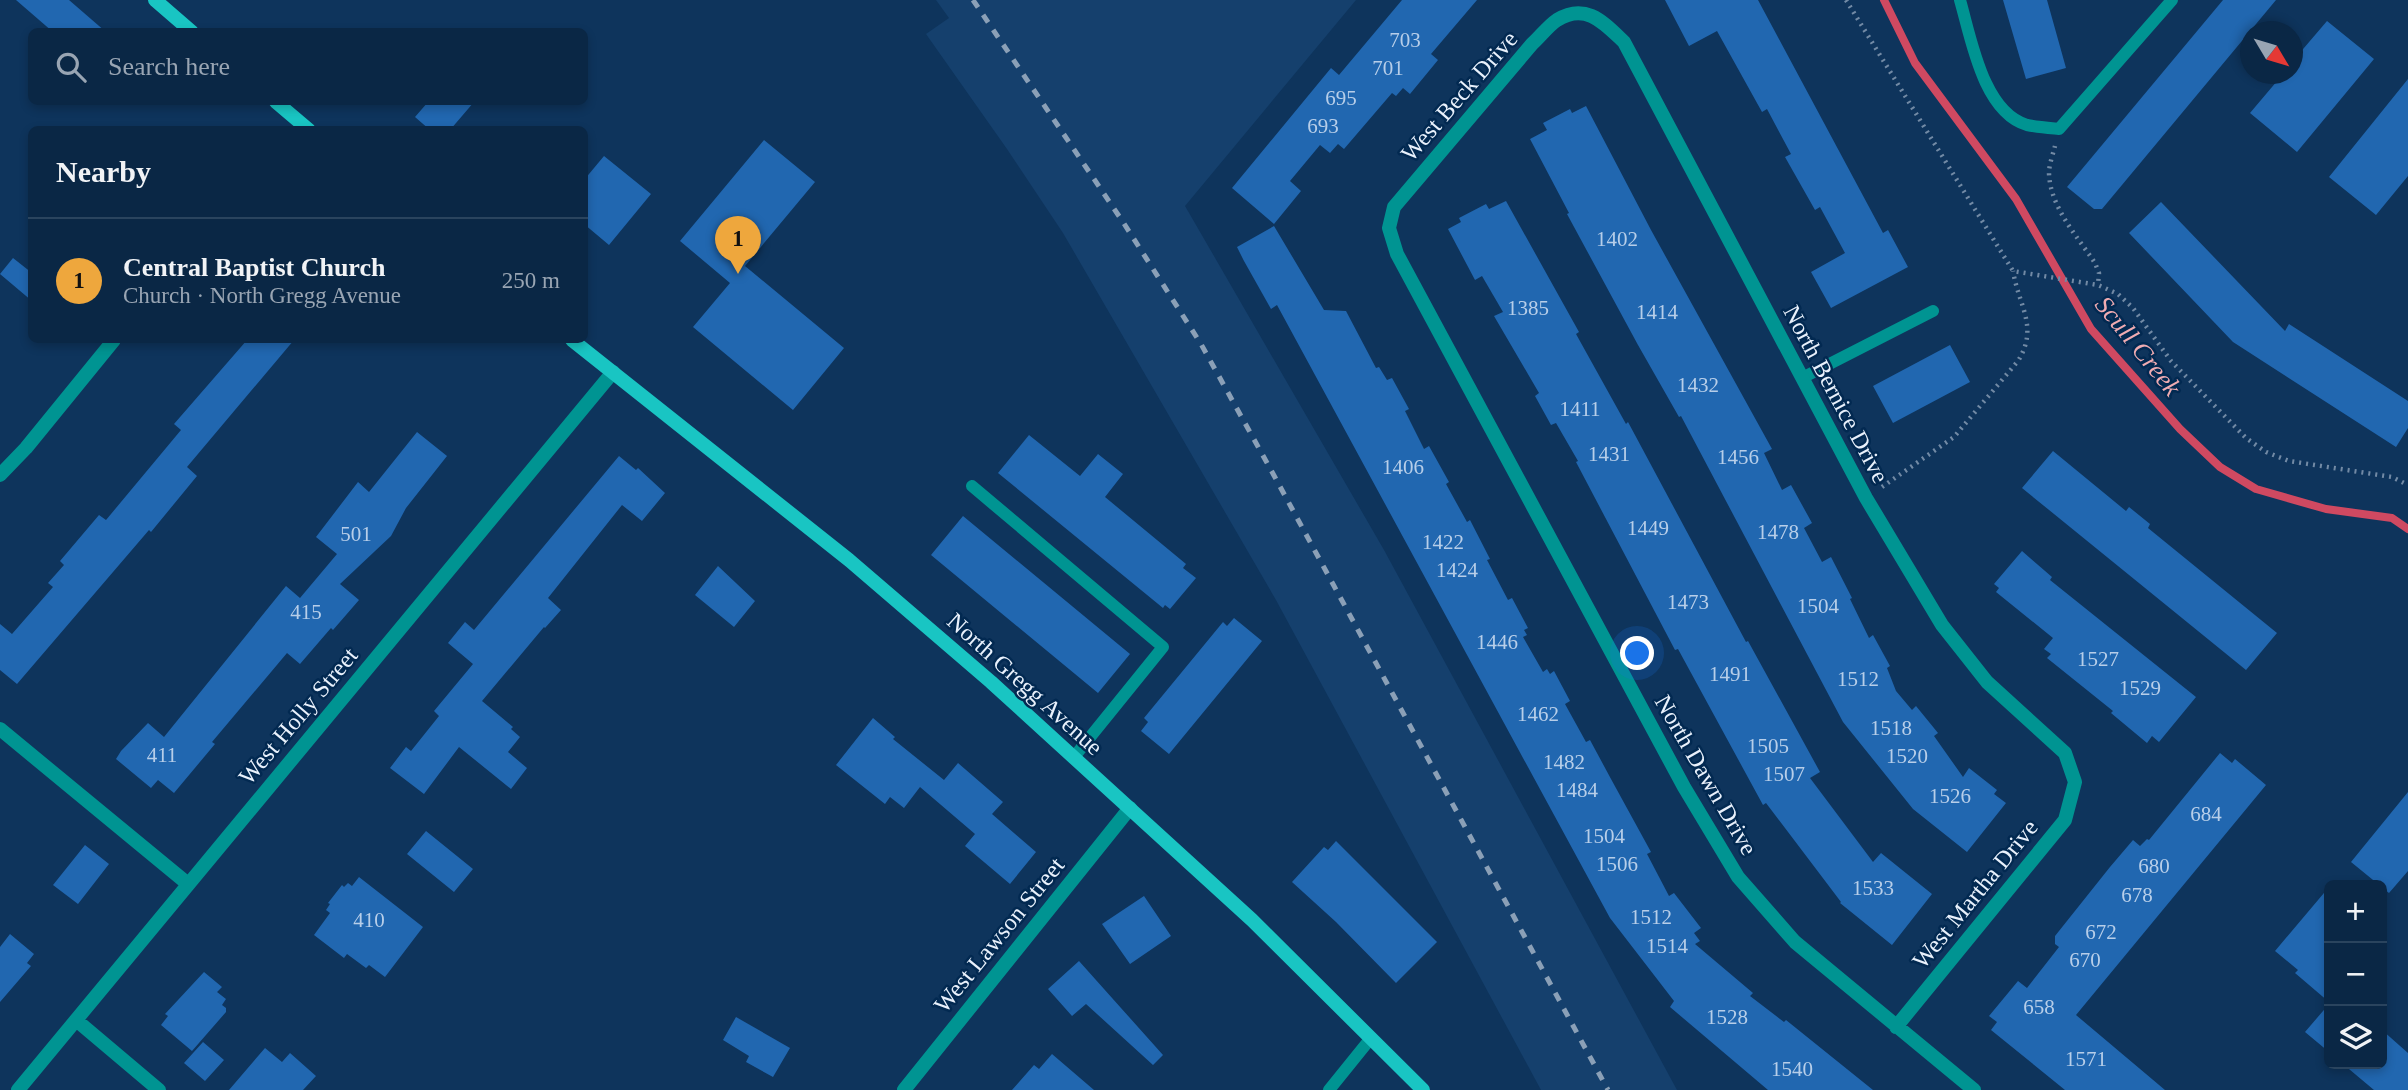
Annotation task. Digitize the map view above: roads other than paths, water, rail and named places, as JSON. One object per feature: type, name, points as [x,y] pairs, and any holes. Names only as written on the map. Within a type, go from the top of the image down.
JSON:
[{"type":"main road","points":[[155,0],[187,28]]},
{"type":"main road","points":[[278,105],[291,124]]},
{"type":"main road","name":"North Gregg Avenue","points":[[576,343],[849,560],[992,682],[1252,920],[1423,1090]]},
{"type":"street","name":"West Beck Drive","points":[[1389,228],[1394,207],[1532,44],[1557,20],[1582,12]]},
{"type":"street","name":"North Bernice Drive","points":[[1582,12],[1601,20],[1624,42],[1866,498],[1942,625],[1987,682],[2065,753],[2075,782]]},
{"type":"street","name":"North Dawn Drive","points":[[1389,228],[1397,254],[1410,279],[1684,787],[1738,877],[1795,942],[1974,1090]]},
{"type":"street","points":[[0,475],[26,448],[112,343]]},
{"type":"street","name":"West Holly Street","points":[[18,1090],[613,372]]},
{"type":"street","points":[[0,729],[188,884]]},
{"type":"street","name":"West Martha Drive","points":[[1896,1027],[2065,820],[2075,782]]},
{"type":"street","name":"West Lawson Street","points":[[904,1090],[1130,808]]},
{"type":"street","points":[[76,1020],[159,1090]]},
{"type":"lane","points":[[1960,0],[1986,87],[1999,107],[2025,124],[2059,129],[2172,0]]},
{"type":"lane","points":[[1802,378],[1933,311]]},
{"type":"lane","points":[[972,486],[1163,647],[1074,757]]},
{"type":"lane","points":[[1329,1090],[1371,1038]]},
{"type":"waterway","name":"Scull Creek","points":[[1884,0],[1915,63],[2016,199],[2091,329],[2180,429],[2220,467],[2256,489],[2326,509],[2392,518],[2408,529]]},
{"type":"railway","points":[[973,0],[1123,222],[1201,344],[1608,1090]]},
{"type":"place","name":"Central Baptist Church","points":[[738,274]]}]
